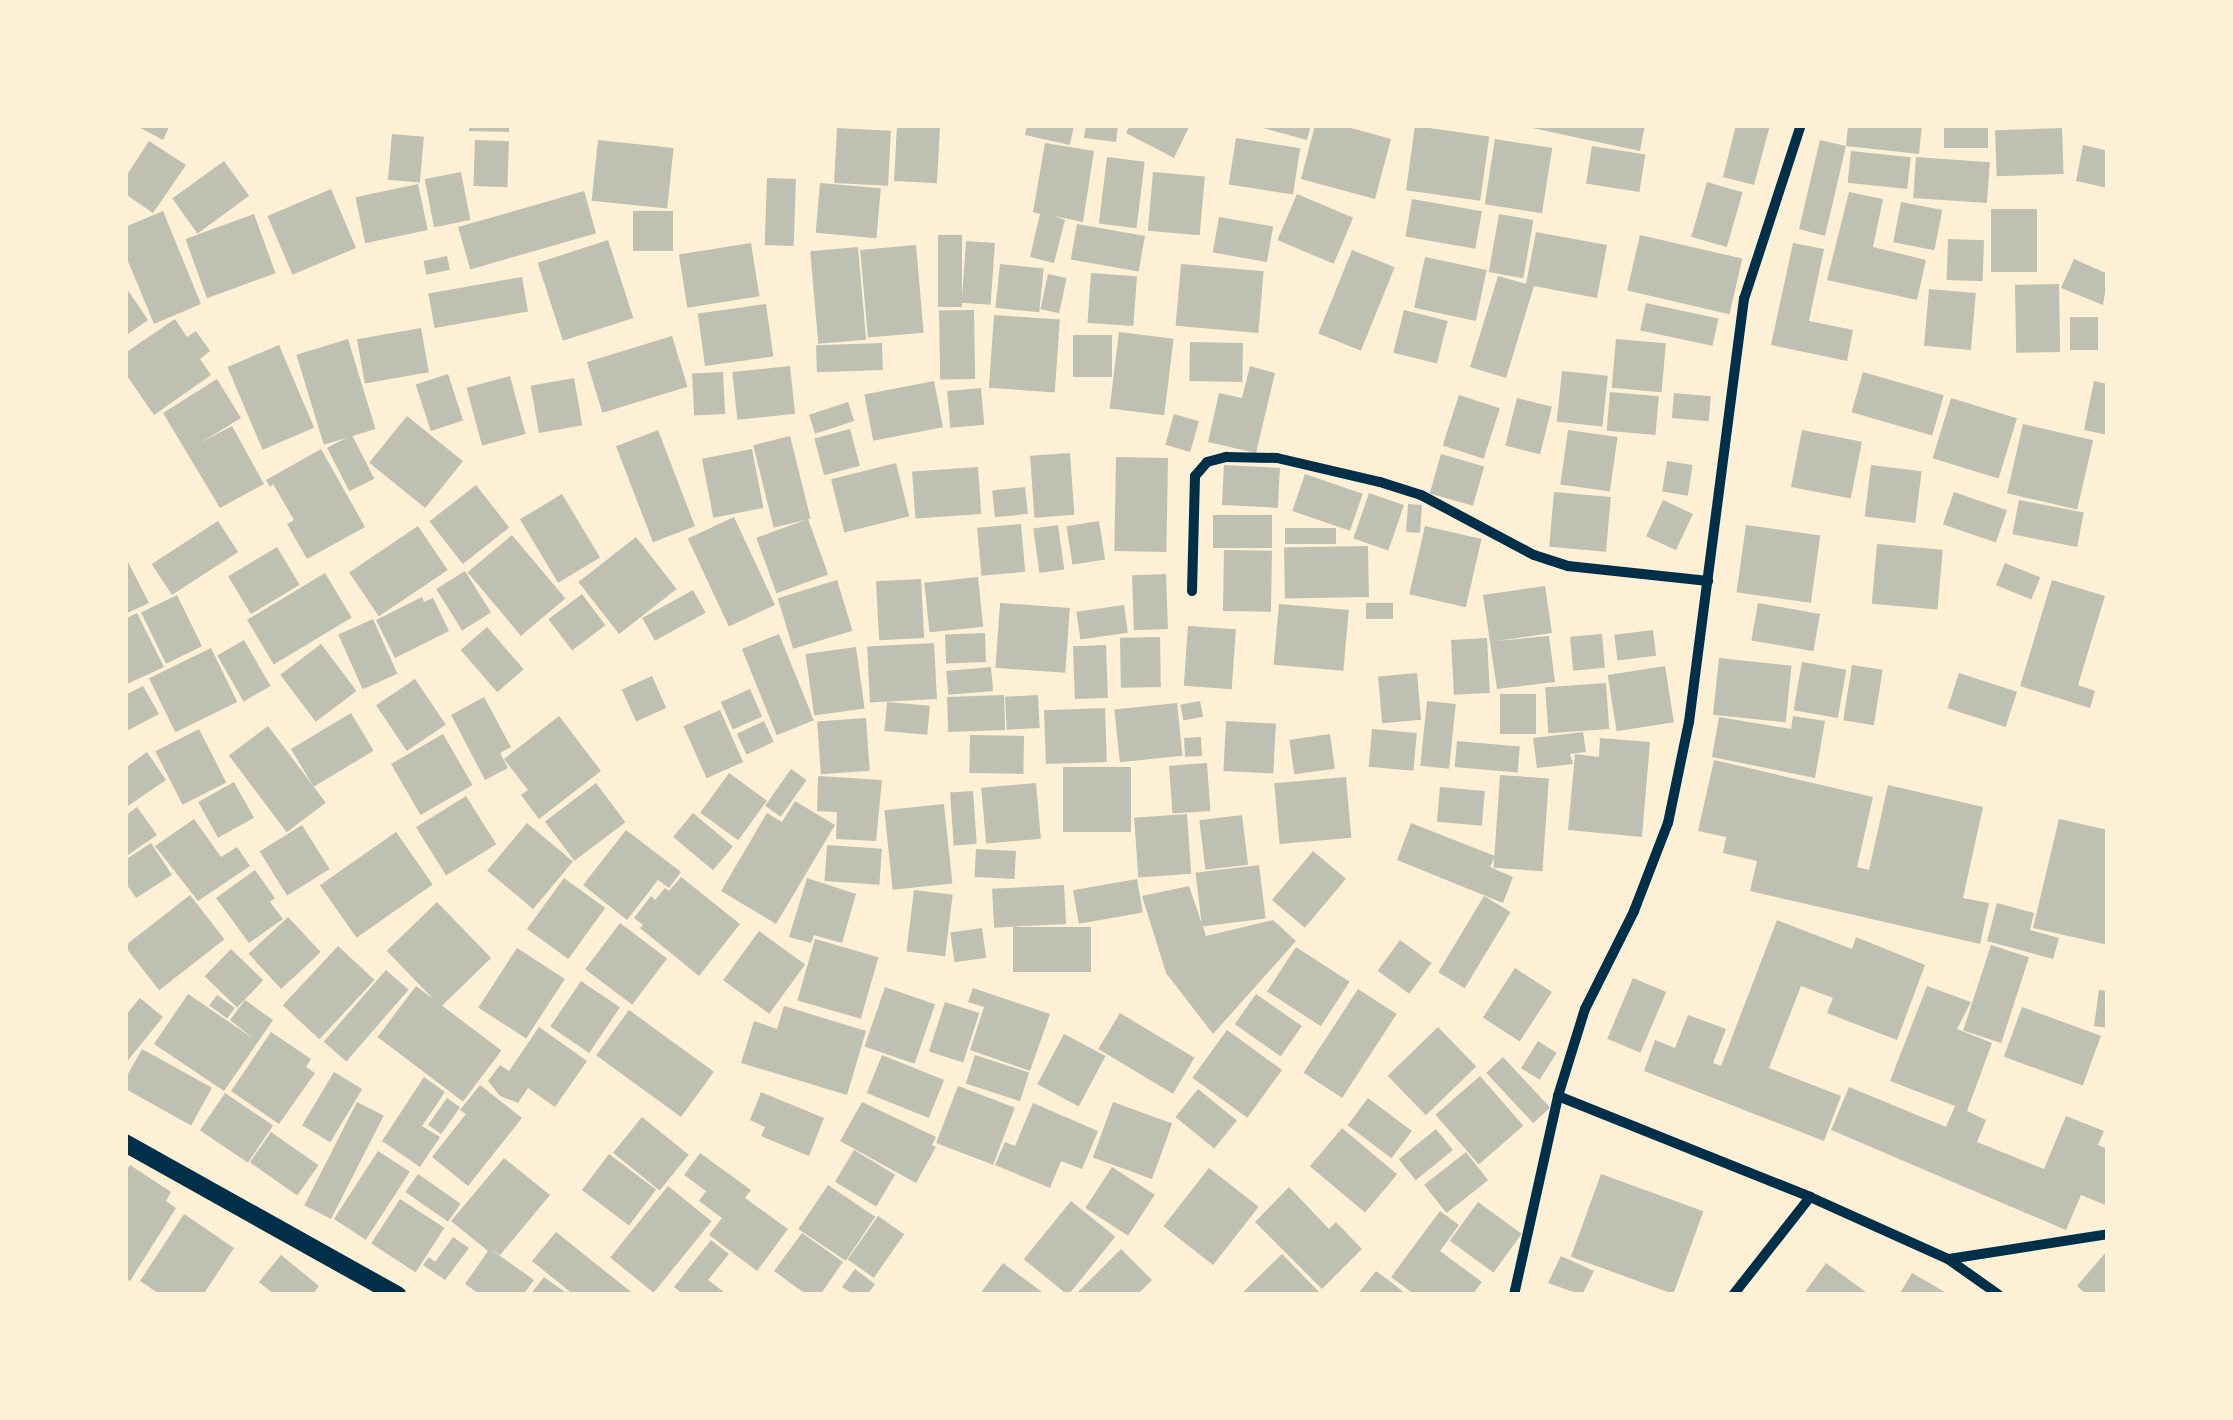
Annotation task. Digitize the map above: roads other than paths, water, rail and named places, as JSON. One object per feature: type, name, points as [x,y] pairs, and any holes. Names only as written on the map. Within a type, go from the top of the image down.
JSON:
[{"type":"street","points":[[1514,1295],[1558,1096],[1586,1009],[1634,911],[1668,823],[1688,722],[1744,299],[1801,125]]},
{"type":"street","points":[[1192,591],[1195,476],[1207,462],[1226,456],[1276,458],[1421,495],[1534,556],[1568,566],[1708,581]]},
{"type":"street","points":[[1558,1096],[1810,1197],[1948,1259],[1999,1295]]},
{"type":"street","points":[[125,1143],[397,1295]]},
{"type":"street","points":[[1732,1295],[1810,1197]]},
{"type":"street","points":[[1948,1259],[2108,1234]]}]
